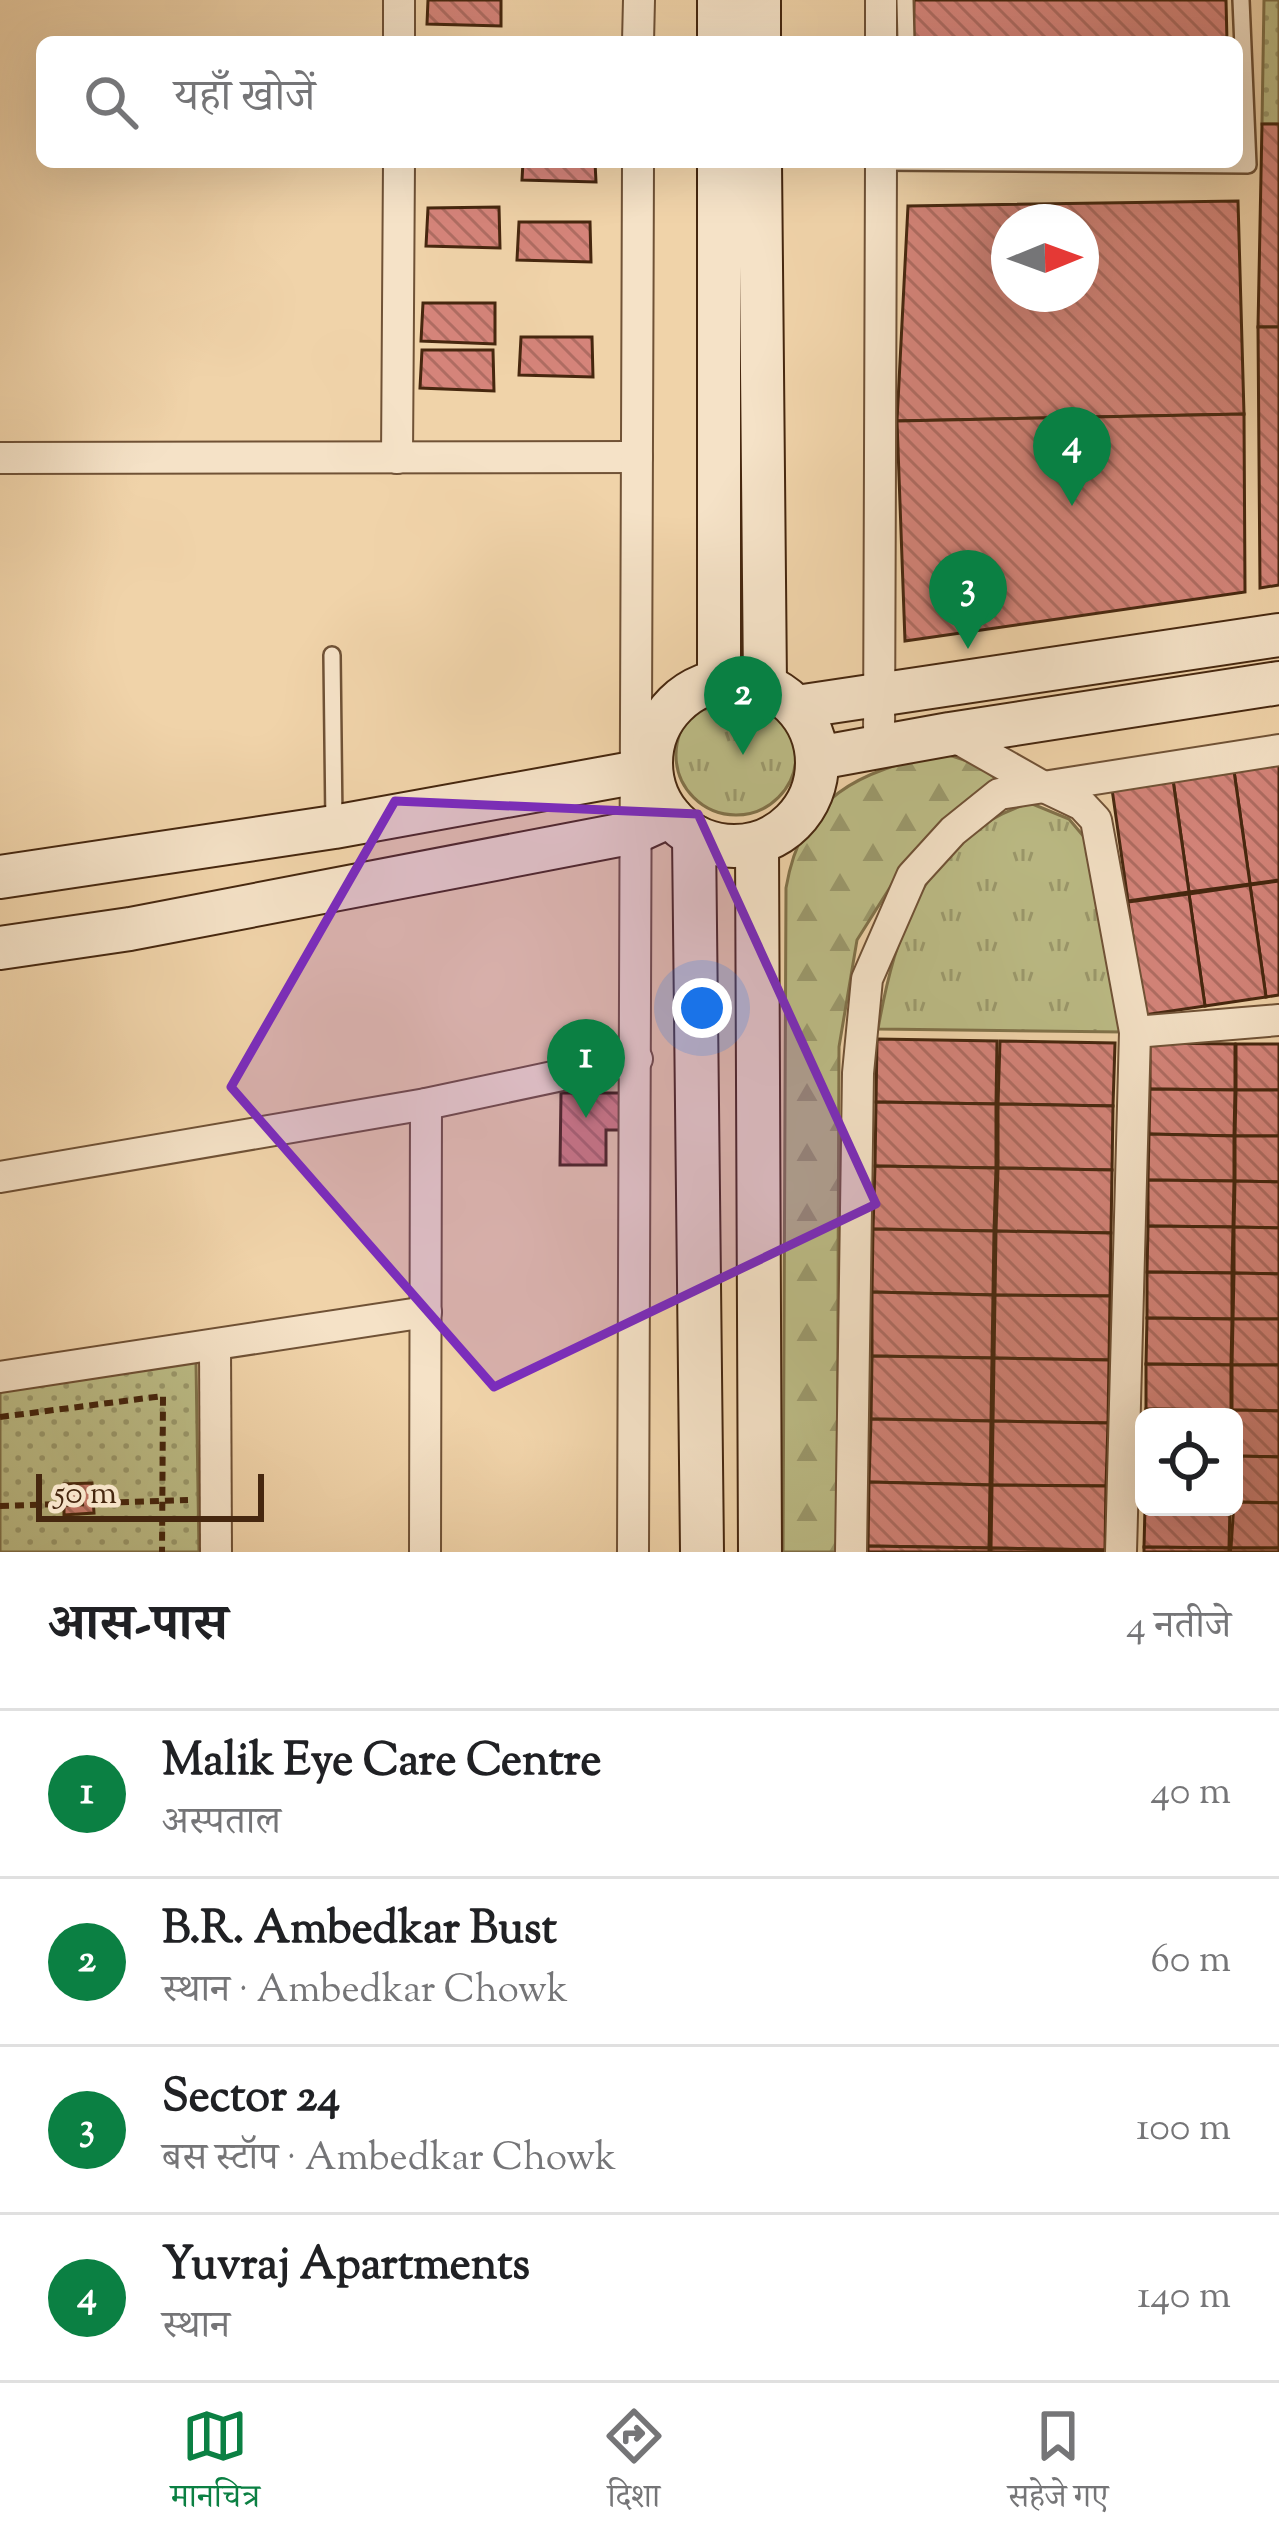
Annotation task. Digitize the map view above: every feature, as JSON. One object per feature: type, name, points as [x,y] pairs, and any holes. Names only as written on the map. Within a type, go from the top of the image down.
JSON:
[{"type":"street","points":[[399,0],[399,36]]},
{"type":"street","points":[[638,36],[639,0]]},
{"type":"street","points":[[718,0],[719,36]]},
{"type":"street","points":[[759,0],[759,36]]},
{"type":"street","points":[[881,0],[881,36]]},
{"type":"street","points":[[397,458],[399,168]]},
{"type":"street","points":[[638,168],[642,765],[666,828],[702,1552]]},
{"type":"street","points":[[719,168],[719,680]]},
{"type":"street","points":[[0,948],[130,929],[666,828],[735,847],[757,844],[782,832],[803,812],[815,786],[818,758],[812,731],[781,696],[760,168]]},
{"type":"street","points":[[879,746],[881,168]]},
{"type":"street","points":[[0,458],[637,457]]},
{"type":"street","points":[[642,765],[672,707],[693,689],[719,680],[742,679],[781,696],[879,697],[1279,635]]},
{"type":"street","points":[[818,758],[1279,683]]},
{"type":"street","points":[[950,734],[1082,805],[1096,820],[1135,1032],[1121,1552]]},
{"type":"street","points":[[851,1552],[858,1073],[867,979],[912,876],[953,831],[999,794],[1279,750]]},
{"type":"street","points":[[0,878],[334,827],[642,765]]},
{"type":"street","points":[[633,1552],[637,1059],[666,828]]},
{"type":"street","points":[[757,844],[760,1552]]},
{"type":"street","points":[[1135,1032],[1279,1020]]},
{"type":"street","points":[[0,1178],[426,1104],[637,1059]]},
{"type":"street","points":[[424,1552],[426,1104]]},
{"type":"street","points":[[0,1377],[426,1312]]},
{"type":"street","points":[[214,1346],[216,1552]]},
{"type":"lane","points":[[905,0],[906,36]]},
{"type":"lane","points":[[1241,0],[1243,36]]},
{"type":"lane","points":[[1243,47],[1248,165],[1243,165]]},
{"type":"lane","points":[[332,655],[334,827]]},
{"type":"path","points":[[0,1417],[163,1396],[162,1552]]},
{"type":"path","points":[[0,1506],[216,1499]]},
{"type":"highlighted area","points":[[395,801],[698,814],[876,1204],[494,1387],[231,1087]]},
{"type":"green space","points":[[1264,0],[1279,0],[1279,124],[1262,124]]},
{"type":"green space","points":[[736,695],[759,700],[778,713],[791,732],[796,755],[791,778],[778,797],[759,810],[736,815],[713,810],[694,797],[681,778],[676,755],[681,732],[694,713],[713,700]]},
{"type":"green space","points":[[943,753],[976,764],[998,780],[901,870],[857,940],[839,1047],[837,1552],[783,1552],[786,888],[805,830],[820,809],[860,780]]},
{"type":"green space","points":[[1030,803],[1069,819],[1090,844],[1122,1032],[878,1029],[906,924],[940,863],[964,838],[994,818]]},
{"type":"green space","points":[[196,1362],[199,1552],[0,1552],[0,1387]]},
{"type":"building","points":[[428,0],[501,0],[501,26],[427,24]]},
{"type":"building","points":[[914,0],[1226,0],[1227,36],[913,36]]},
{"type":"building","points":[[1262,124],[1279,124],[1279,327],[1258,327]]},
{"type":"building","points":[[523,168],[595,168],[596,182],[522,180]]},
{"type":"building","points":[[1238,201],[1244,414],[897,421],[908,206],[991,205],[991,312],[1099,312],[1099,204],[1040,204]]},
{"type":"building","points":[[499,207],[500,248],[426,246],[428,208]]},
{"type":"building","points":[[519,222],[590,222],[591,262],[517,260]]},
{"type":"building","points":[[423,303],[495,303],[495,344],[421,341]]},
{"type":"building","points":[[1258,327],[1279,327],[1279,585],[1260,588]]},
{"type":"building","points":[[521,337],[592,337],[593,377],[519,375]]},
{"type":"building","points":[[422,350],[493,350],[494,391],[420,388]]},
{"type":"building","points":[[1244,414],[1245,592],[905,641],[897,421]]},
{"type":"building","points":[[1279,764],[1279,880],[1250,884],[1234,771]]},
{"type":"building","points":[[1234,771],[1250,884],[1189,892],[1173,780]]},
{"type":"building","points":[[1173,780],[1189,892],[1128,901],[1112,789]]},
{"type":"building","points":[[1279,881],[1279,995],[1266,997],[1250,885]]},
{"type":"building","points":[[1250,885],[1266,997],[1205,1006],[1189,894]]},
{"type":"building","points":[[1189,894],[1205,1006],[1144,1015],[1128,902]]},
{"type":"building","points":[[877,1039],[997,1041],[996,1104],[876,1102]]},
{"type":"building","points":[[1000,1041],[1115,1043],[1113,1106],[998,1104]]},
{"type":"building","points":[[1150,1043],[1235,1044],[1235,1090],[1150,1089]]},
{"type":"building","points":[[1236,1044],[1279,1044],[1279,1090],[1236,1090]]},
{"type":"building","points":[[1150,1089],[1235,1090],[1234,1136],[1149,1134]]},
{"type":"building","points":[[1236,1090],[1279,1090],[1279,1136],[1235,1136]]},
{"type":"building","points":[[561,1093],[620,1093],[620,1130],[606,1130],[606,1165],[560,1165]]},
{"type":"building","points":[[876,1102],[996,1104],[996,1168],[875,1166]]},
{"type":"building","points":[[998,1104],[1113,1106],[1112,1170],[998,1168]]},
{"type":"building","points":[[1149,1134],[1234,1136],[1234,1181],[1148,1180]]},
{"type":"building","points":[[1235,1136],[1279,1136],[1279,1182],[1235,1181]]},
{"type":"building","points":[[875,1166],[996,1168],[994,1231],[873,1229]]},
{"type":"building","points":[[998,1168],[1112,1170],[1111,1233],[996,1231]]},
{"type":"building","points":[[1148,1180],[1234,1181],[1233,1227],[1148,1226]]},
{"type":"building","points":[[1235,1181],[1279,1182],[1279,1228],[1234,1227]]},
{"type":"building","points":[[1148,1226],[1233,1227],[1232,1273],[1147,1272]]},
{"type":"building","points":[[1234,1227],[1279,1228],[1279,1274],[1234,1273]]},
{"type":"building","points":[[873,1229],[994,1231],[993,1295],[872,1292]]},
{"type":"building","points":[[996,1231],[1111,1233],[1110,1296],[995,1295]]},
{"type":"building","points":[[1147,1272],[1232,1273],[1232,1319],[1147,1318]]},
{"type":"building","points":[[1234,1273],[1279,1274],[1279,1319],[1233,1319]]},
{"type":"building","points":[[872,1292],[993,1295],[992,1358],[872,1356]]},
{"type":"building","points":[[995,1295],[1110,1296],[1109,1360],[994,1358]]},
{"type":"building","points":[[1147,1318],[1232,1319],[1231,1365],[1146,1364]]},
{"type":"building","points":[[1233,1319],[1279,1319],[1279,1365],[1232,1365]]},
{"type":"building","points":[[872,1356],[992,1358],[991,1421],[871,1419]]},
{"type":"building","points":[[994,1358],[1109,1360],[1108,1423],[993,1421]]},
{"type":"building","points":[[1146,1364],[1231,1365],[1231,1408],[1146,1408]]},
{"type":"building","points":[[1232,1365],[1279,1365],[1279,1411],[1232,1408]]},
{"type":"building","points":[[1243,1410],[1279,1411],[1279,1457],[1243,1456]]},
{"type":"building","points":[[871,1419],[991,1421],[990,1485],[869,1482]]},
{"type":"building","points":[[993,1421],[1108,1423],[1106,1486],[992,1485]]},
{"type":"building","points":[[1243,1456],[1279,1457],[1279,1503],[1243,1502]]},
{"type":"building","points":[[869,1482],[990,1485],[989,1548],[868,1546]]},
{"type":"building","points":[[92,1483],[94,1513],[64,1515],[64,1484]]},
{"type":"building","points":[[992,1485],[1106,1486],[1105,1550],[991,1548]]},
{"type":"building","points":[[1243,1502],[1279,1503],[1279,1548],[1231,1548],[1233,1516],[1243,1516]]},
{"type":"building","points":[[1145,1516],[1230,1516],[1229,1548],[1144,1547]]},
{"type":"building","points":[[868,1546],[989,1548],[989,1552],[868,1552]]},
{"type":"building","points":[[1144,1547],[1229,1548],[1229,1552],[1144,1552]]},
{"type":"building","points":[[991,1548],[1105,1550],[1105,1552],[991,1552]]},
{"type":"building","points":[[1231,1548],[1279,1548],[1279,1552],[1230,1552]]},
{"type":"place","name":"Yuvraj Apartments","points":[[1072,506]]},
{"type":"place","name":"Sector 24","points":[[968,649]]},
{"type":"place","name":"B.R. Ambedkar Bust","points":[[743,755]]},
{"type":"place","name":"Malik Eye Care Centre","points":[[586,1118]]}]
